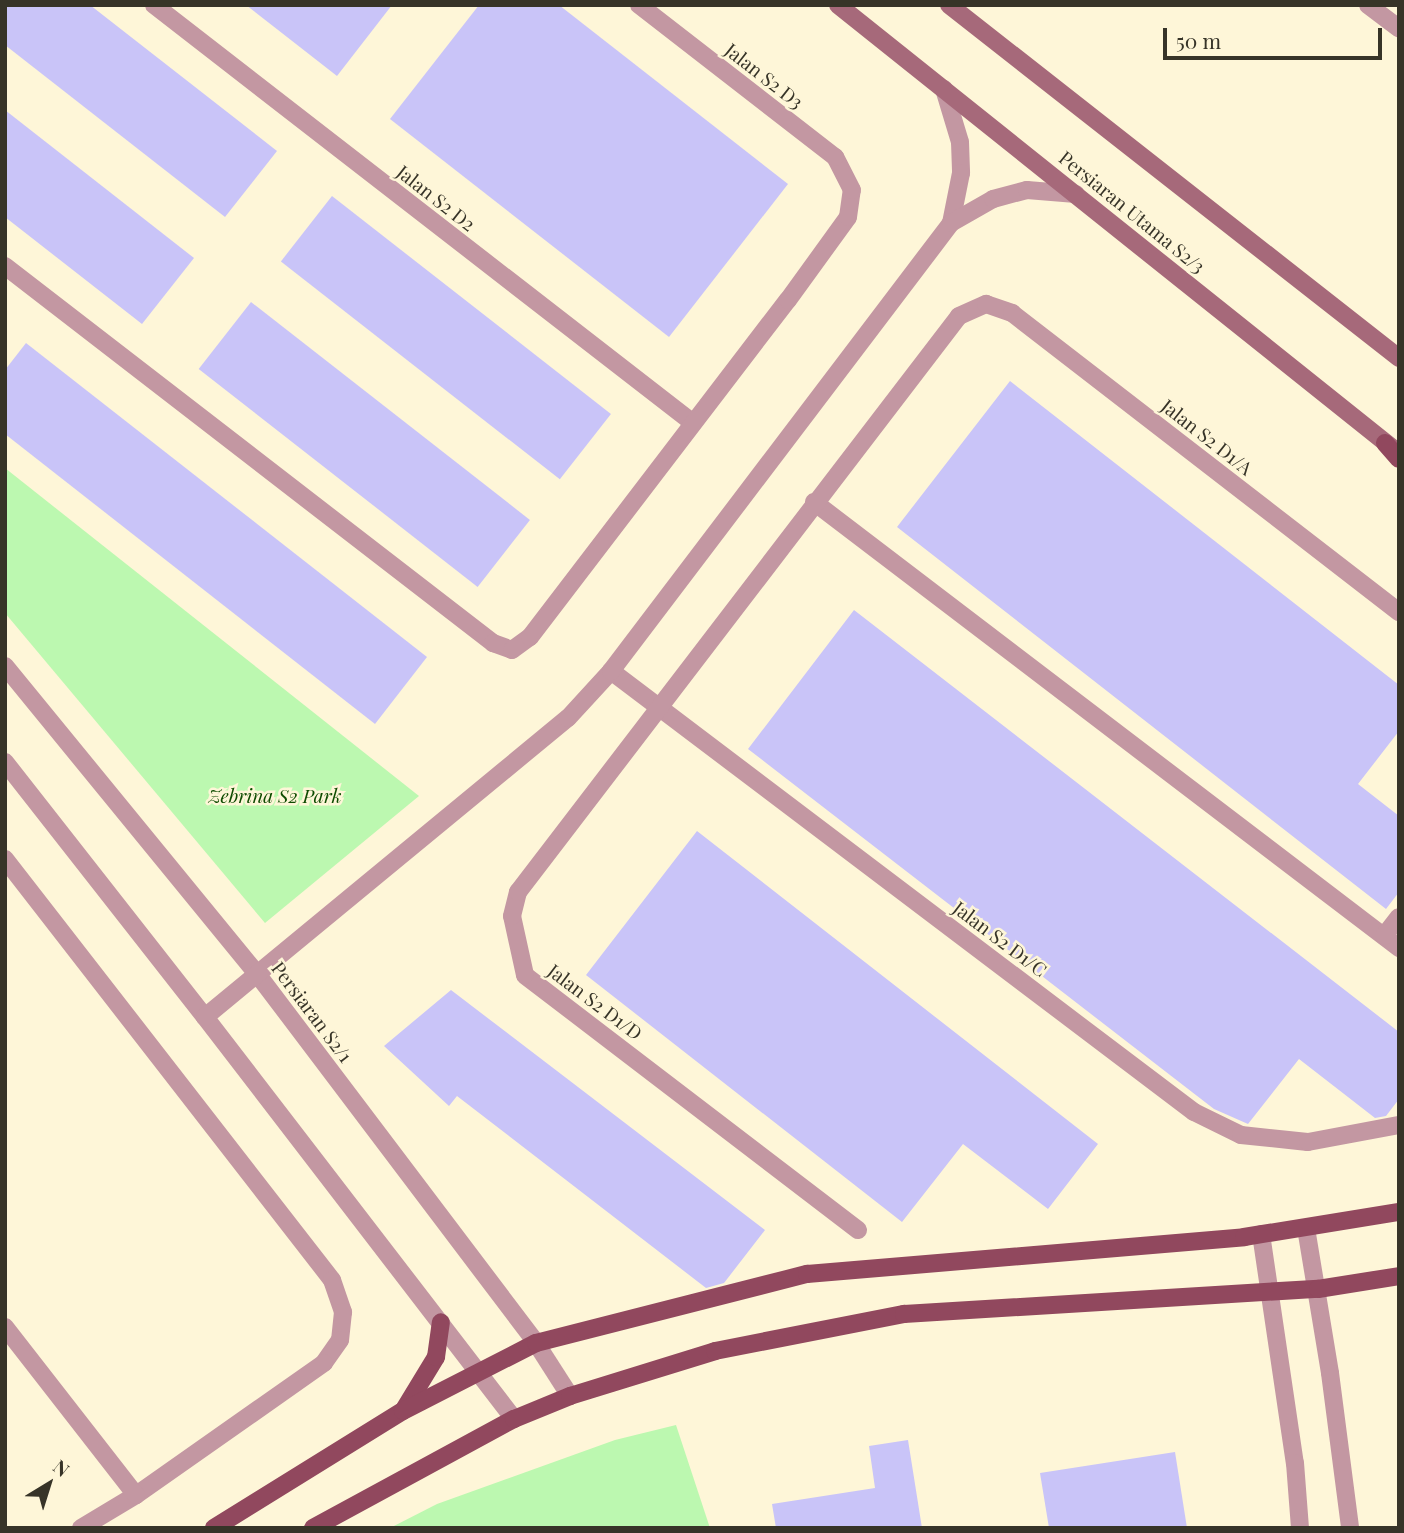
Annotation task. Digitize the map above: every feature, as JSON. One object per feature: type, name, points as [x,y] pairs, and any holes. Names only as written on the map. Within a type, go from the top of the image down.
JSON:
[{"type":"main road","name":"Persiaran Utama S2/3","points":[[838,5],[1392,448]]},
{"type":"main road","points":[[950,5],[1399,358]]},
{"type":"main road","points":[[1392,448],[1399,459]]},
{"type":"main road","points":[[214,1528],[403,1411],[536,1343],[807,1274],[1261,1234],[1399,1212]]},
{"type":"main road","points":[[313,1528],[514,1419],[570,1396],[715,1351],[806,1331],[904,1314],[1318,1289],[1399,1276]]},
{"type":"main road","points":[[403,1411],[436,1357],[441,1322]]},
{"type":"street","name":"Jalan S2 D2","points":[[154,5],[693,423]]},
{"type":"street","name":"Jalan S2 D3","points":[[639,5],[835,157],[852,190],[848,217],[693,423]]},
{"type":"street","points":[[1368,5],[1399,28]]},
{"type":"street","points":[[944,89],[960,142],[961,173],[951,223]]},
{"type":"street","points":[[205,1017],[568,718],[611,671],[951,223],[993,199],[1027,190],[1076,194]]},
{"type":"street","points":[[5,266],[493,643],[512,650],[530,637],[693,423]]},
{"type":"street","name":"Jalan S2 D1/D","points":[[858,1230],[526,975],[512,916],[518,892],[814,502],[960,316],[986,304]]},
{"type":"street","name":"Jalan S2 D1/A","points":[[986,304],[1012,313],[1399,612]]},
{"type":"street","points":[[814,502],[1399,948]]},
{"type":"street","name":"Persiaran S2/1","points":[[5,666],[258,975],[536,1343],[570,1396]]},
{"type":"street","name":"Jalan S2 D1/C","points":[[611,671],[1194,1112],[1241,1136],[1308,1142],[1399,1125]]},
{"type":"street","points":[[5,762],[514,1419]]},
{"type":"street","points":[[5,859],[332,1280],[343,1312],[340,1340],[324,1363],[136,1495],[81,1528]]},
{"type":"street","points":[[1384,936],[1399,917]]},
{"type":"street","points":[[1307,1228],[1318,1289],[1350,1528]]},
{"type":"street","points":[[1261,1234],[1295,1463],[1300,1528]]},
{"type":"street","points":[[5,1327],[136,1495]]},
{"type":"green space","name":"Zebrina S2 Park","points":[[5,468],[419,796],[265,923],[5,613]]},
{"type":"green space","points":[[676,1425],[710,1528],[390,1528],[437,1504],[615,1440]]},
{"type":"building","points":[[5,5],[90,5],[277,151],[225,217],[5,45]]},
{"type":"building","points":[[246,5],[392,5],[337,76]]},
{"type":"building","points":[[479,5],[559,5],[788,184],[669,337],[390,119]]},
{"type":"building","points":[[5,110],[194,258],[142,324],[5,217]]},
{"type":"building","points":[[332,196],[611,414],[560,479],[281,261]]},
{"type":"building","points":[[251,302],[530,520],[478,587],[199,369]]},
{"type":"building","points":[[26,343],[427,657],[375,724],[5,434],[5,370]]},
{"type":"building","points":[[1010,381],[1399,685],[1399,731],[1358,784],[1399,816],[1399,892],[1386,909],[897,527]]},
{"type":"building","points":[[854,610],[1399,1032],[1399,1099],[1386,1116],[1375,1118],[1299,1059],[1248,1124],[1214,1109],[748,749]]},
{"type":"building","points":[[697,831],[1098,1144],[1048,1209],[963,1144],[902,1222],[586,975]]},
{"type":"building","points":[[451,990],[765,1230],[724,1283],[706,1288],[457,1096],[449,1106],[384,1046]]},
{"type":"building","points":[[908,1440],[922,1528],[776,1528],[772,1504],[875,1488],[869,1446]]},
{"type":"building","points":[[1175,1452],[1187,1528],[1049,1528],[1040,1473]]}]
